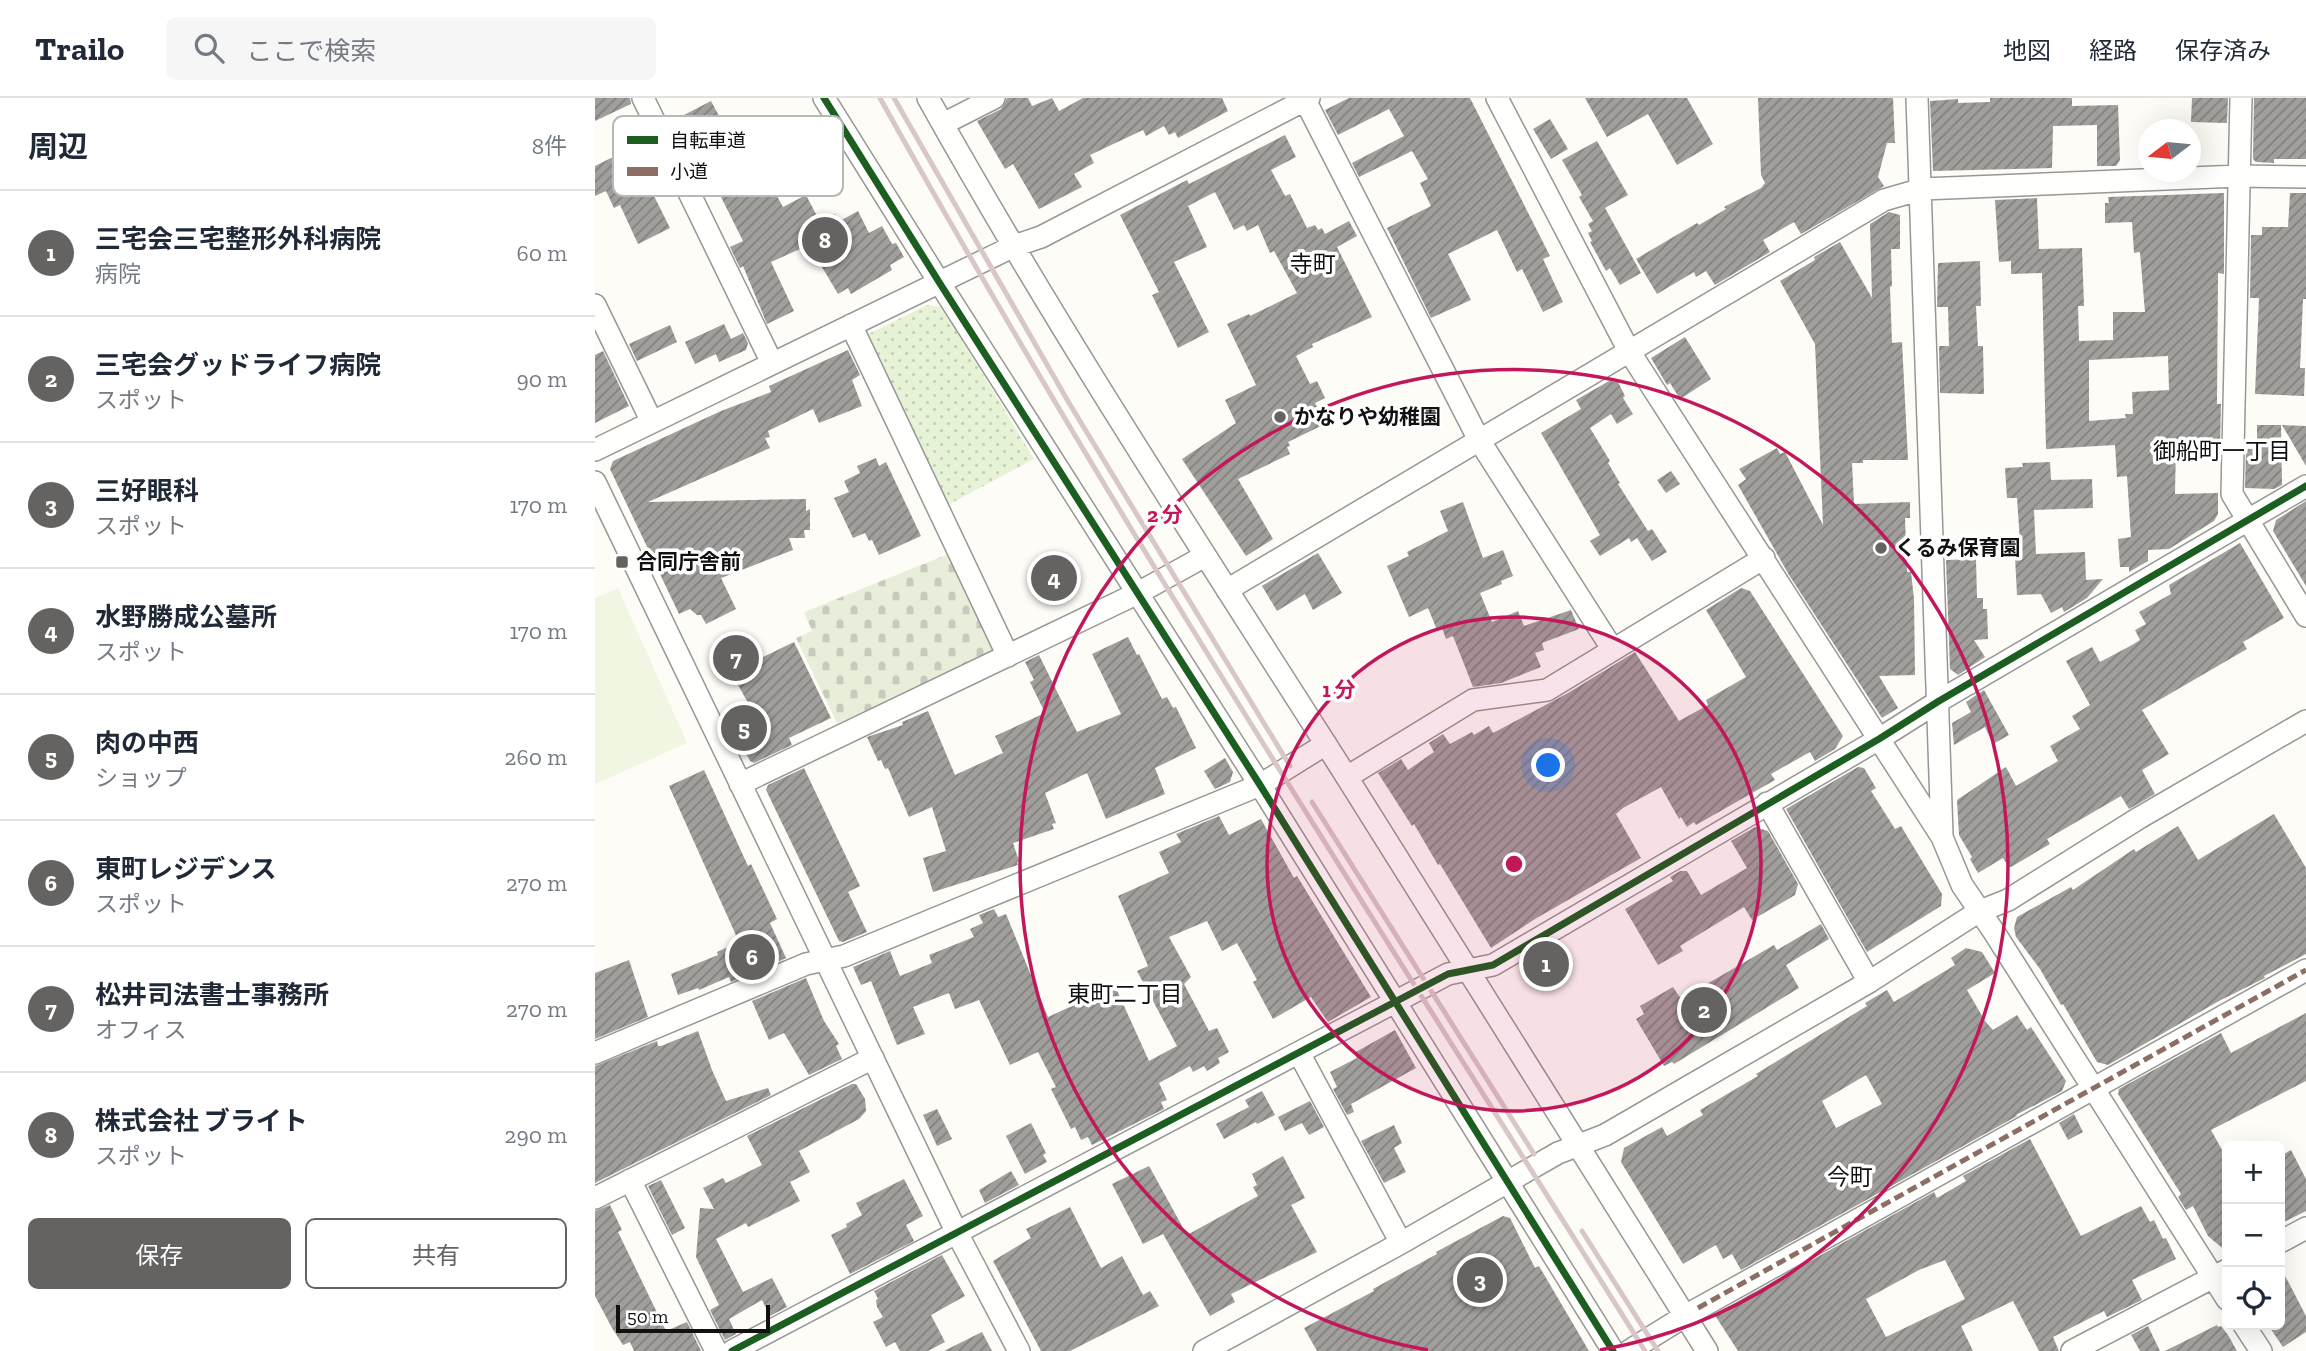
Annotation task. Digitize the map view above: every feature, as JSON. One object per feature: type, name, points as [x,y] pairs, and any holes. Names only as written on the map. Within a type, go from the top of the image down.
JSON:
[{"type":"street","points":[[643,98],[652,116]]},
{"type":"street","points":[[824,98],[835,116]]},
{"type":"street","points":[[928,98],[1014,246],[1205,556],[1578,1146],[1691,1312],[1707,1351]]},
{"type":"street","points":[[943,124],[994,98]]},
{"type":"street","points":[[1497,98],[1629,351],[1942,837],[1962,885],[1978,912],[1994,932],[2093,1089],[2220,1274],[2072,1351]]},
{"type":"street","points":[[1917,98],[1942,837]]},
{"type":"street","points":[[2241,98],[2232,494],[2306,616]]},
{"type":"street","points":[[595,450],[1014,246],[1041,237],[1307,99],[1479,440],[1613,650]]},
{"type":"street","points":[[843,128],[1613,1351]]},
{"type":"street","points":[[1227,590],[1884,200],[1922,189],[2239,176],[2306,177]]},
{"type":"street","points":[[691,196],[772,363]]},
{"type":"street","points":[[595,305],[652,422]]},
{"type":"street","points":[[851,325],[1008,656]]},
{"type":"street","points":[[595,482],[957,1233],[1019,1351]]},
{"type":"street","points":[[732,1351],[1448,974],[1493,965],[2306,486]]},
{"type":"street","points":[[740,784],[1137,593],[1205,556]]},
{"type":"street","points":[[1347,777],[1473,700],[1547,691],[1764,558]]},
{"type":"street","points":[[1203,1351],[1401,1243],[1558,1153],[1605,1135],[1869,982],[1978,912],[2008,900],[2139,818],[2306,721]]},
{"type":"street","points":[[595,1053],[806,964],[856,950],[1259,785],[1326,744]]},
{"type":"street","points":[[1767,803],[1869,982]]},
{"type":"street","points":[[1629,1351],[1691,1312],[2306,970]]},
{"type":"street","points":[[1299,1053],[1401,1243]]},
{"type":"street","points":[[595,1198],[873,1058]]},
{"type":"street","points":[[630,1180],[716,1351]]},
{"type":"street","points":[[2285,1239],[2306,1228]]},
{"type":"street","points":[[2247,1330],[2261,1351]]},
{"type":"green space","points":[[927,305],[942,307],[1034,459],[948,505],[866,335]]},
{"type":"green space","points":[[951,553],[996,647],[994,652],[838,725],[796,638],[812,631],[804,612]]},
{"type":"green space","points":[[618,588],[687,743],[595,784],[595,598]]},
{"type":"building","points":[[595,98],[630,98],[631,104],[595,121]]},
{"type":"building","points":[[1007,98],[1028,98],[1032,106],[1052,98],[1059,111],[1083,98],[1222,98],[1228,111],[1178,138],[1175,132],[1169,135],[1164,126],[1146,136],[1143,130],[1090,155],[1094,163],[1074,174],[1082,187],[1039,209],[1013,164],[1005,169],[977,121],[1001,109]]},
{"type":"building","points":[[1349,98],[1470,98],[1550,256],[1543,259],[1563,302],[1543,312],[1522,269],[1517,272],[1497,230],[1448,254],[1471,300],[1431,318],[1387,228],[1431,206],[1420,183],[1428,179],[1412,151],[1359,177],[1352,163],[1404,136],[1389,109],[1338,135],[1325,110]]},
{"type":"building","points":[[1585,98],[1687,98],[1713,144],[1677,165],[1648,114],[1607,137]]},
{"type":"building","points":[[1758,98],[1893,98],[1895,143],[1887,143],[1878,177],[1884,186],[1801,234],[1794,222],[1763,240],[1770,252],[1715,285],[1706,271],[1696,277],[1694,272],[1657,294],[1636,259],[1697,223],[1699,225],[1765,183],[1761,175]]},
{"type":"building","points":[[1990,98],[2072,98],[2072,106],[2118,105],[2120,160],[2116,166],[2097,166],[2097,125],[2053,126],[2052,168],[1933,171],[1930,101],[1958,99],[1958,103],[1990,102]]},
{"type":"building","points":[[2192,98],[2228,98],[2227,123],[2201,122],[2201,119],[2191,119]]},
{"type":"building","points":[[2254,98],[2306,98],[2306,159],[2274,159],[2274,163],[2256,162],[2253,159]]},
{"type":"building","points":[[711,101],[719,116],[684,116]]},
{"type":"building","points":[[1550,119],[1568,149],[1551,159],[1533,129]]},
{"type":"building","points":[[1285,135],[1296,157],[1271,170],[1285,196],[1290,194],[1307,228],[1315,225],[1318,230],[1322,228],[1325,234],[1349,221],[1357,236],[1337,247],[1372,317],[1312,344],[1313,347],[1296,356],[1310,384],[1317,381],[1325,398],[1315,403],[1325,424],[1288,442],[1290,454],[1238,479],[1273,539],[1246,556],[1182,459],[1236,423],[1225,400],[1256,385],[1227,324],[1297,293],[1274,251],[1270,253],[1258,225],[1247,231],[1244,225],[1234,230],[1215,192],[1188,206],[1207,247],[1174,262],[1209,332],[1178,348],[1152,295],[1159,292],[1120,215],[1187,180],[1189,184]]},
{"type":"building","points":[[1597,141],[1628,195],[1605,208],[1641,273],[1620,285],[1610,268],[1606,271],[1590,242],[1592,241],[1588,233],[1592,231],[1588,224],[1593,221],[1562,160]]},
{"type":"building","points":[[613,157],[613,196],[654,196],[670,228],[638,244],[620,205],[614,208],[606,191],[595,196],[595,166]]},
{"type":"building","points":[[2224,193],[2224,274],[2218,273],[2217,404],[2221,404],[2220,446],[2176,447],[2175,494],[2218,493],[2218,514],[2214,521],[2169,549],[2148,550],[2148,561],[2129,572],[2129,567],[2120,567],[2118,539],[2131,537],[2127,476],[2117,477],[2115,445],[2046,449],[2042,273],[2011,274],[2011,261],[1999,262],[1995,200],[2037,198],[2039,249],[2082,248],[2084,306],[2078,306],[2079,341],[2113,340],[2113,312],[2145,312],[2140,252],[2134,253],[2132,222],[2105,223],[2105,203],[2109,203],[2108,197]],"holes":[[[2168,356],[2169,390],[2132,392],[2133,414],[2125,414],[2126,418],[2089,421],[2089,360]]]},
{"type":"building","points":[[2290,193],[2306,193],[2306,299],[2303,299],[2300,368],[2305,368],[2304,396],[2255,394],[2259,298],[2250,298],[2251,235],[2262,235],[2262,227],[2288,227]]},
{"type":"building","points":[[720,196],[777,196],[783,207],[807,196],[820,222],[835,214],[838,222],[858,211],[869,233],[882,226],[892,244],[896,243],[904,257],[890,265],[892,270],[851,294],[848,288],[838,294],[809,245],[771,262],[794,311],[767,324],[743,266],[740,268],[730,247],[743,241]]},
{"type":"building","points":[[1889,212],[1900,215],[1900,249],[1891,249],[1890,287],[1892,343],[1902,342],[1908,460],[1863,460],[1863,463],[1852,463],[1854,504],[1910,502],[1910,518],[1905,518],[1907,572],[1911,572],[1914,599],[1915,675],[1879,676],[1898,708],[1882,718],[1789,575],[1738,485],[1746,479],[1739,469],[1777,448],[1780,454],[1785,452],[1823,525],[1815,344],[1780,281],[1840,242],[1872,298],[1870,224]]},
{"type":"building","points":[[1980,261],[1981,306],[1976,306],[1978,346],[1983,346],[1984,394],[1940,393],[1939,346],[1949,346],[1948,307],[1937,307],[1938,263]]},
{"type":"building","points":[[724,324],[731,339],[743,333],[748,343],[746,350],[719,362],[716,354],[695,364],[685,342]]},
{"type":"building","points":[[670,325],[677,342],[637,361],[629,344]]},
{"type":"building","points":[[1685,337],[1711,379],[1680,399],[1670,383],[1667,385],[1651,358]]},
{"type":"building","points":[[848,350],[860,375],[852,380],[862,406],[819,423],[813,409],[768,431],[770,437],[765,438],[770,448],[648,502],[806,499],[806,511],[810,509],[810,530],[804,530],[805,538],[789,538],[793,550],[721,578],[736,609],[706,624],[701,615],[690,609],[679,614],[610,469],[613,461],[721,411],[771,392],[769,386]]},
{"type":"building","points":[[603,351],[629,406],[595,423],[595,355]]},
{"type":"building","points":[[1609,381],[1618,382],[1625,396],[1623,398],[1633,414],[1617,424],[1611,414],[1590,428],[1610,461],[1608,463],[1620,483],[1618,484],[1648,531],[1652,529],[1667,552],[1652,561],[1637,538],[1631,542],[1629,538],[1600,556],[1590,541],[1600,535],[1541,433],[1581,409],[1576,400]]},
{"type":"building","points":[[2257,425],[2281,425],[2282,485],[2274,489],[2245,488],[2246,449],[2257,449]]},
{"type":"building","points":[[2282,425],[2306,426],[2306,466]]},
{"type":"building","points":[[876,458],[879,466],[886,462],[921,536],[879,555],[872,540],[869,541],[865,533],[853,538],[834,498],[849,492],[844,481],[860,473],[857,466]]},
{"type":"building","points":[[2050,462],[2051,480],[2092,479],[2093,508],[2034,510],[2036,554],[2085,552],[2086,580],[2103,579],[2087,598],[2064,612],[2062,607],[2051,613],[2041,594],[2017,595],[2015,557],[2021,557],[2017,498],[2007,498],[2005,468],[2023,467],[2022,463]]},
{"type":"building","points":[[1671,471],[1680,484],[1666,493],[1657,480]]},
{"type":"building","points":[[2306,501],[2306,586],[2273,531],[2276,520]]},
{"type":"building","points":[[1463,502],[1483,558],[1503,550],[1513,576],[1480,593],[1492,622],[1518,611],[1524,626],[1571,610],[1579,629],[1542,643],[1544,650],[1535,653],[1541,667],[1501,683],[1473,687],[1453,636],[1446,639],[1442,628],[1437,630],[1428,608],[1409,617],[1387,566],[1409,556],[1407,552],[1448,531],[1440,511]]},
{"type":"building","points":[[2240,543],[2284,618],[2243,642],[2247,649],[2142,710],[2169,754],[2142,770],[2155,794],[2129,809],[2121,796],[2047,839],[2050,844],[2011,867],[2003,858],[1978,873],[1959,835],[1957,800],[2006,767],[2016,786],[2058,761],[2050,746],[2080,729],[2072,716],[2090,705],[2066,661],[2092,647],[2100,662],[2140,640],[2135,630],[2146,624],[2139,612],[2171,594],[2169,585]]},
{"type":"building","points":[[1318,553],[1342,593],[1313,610],[1305,594],[1277,611],[1262,586]]},
{"type":"building","points":[[1976,559],[1977,598],[1983,598],[1983,609],[1987,609],[1988,639],[1974,640],[1985,657],[1958,675],[1950,669],[1946,560]]},
{"type":"building","points":[[1741,588],[1750,591],[1843,736],[1835,749],[1815,761],[1810,752],[1771,774],[1775,780],[1696,825],[1694,822],[1687,827],[1681,817],[1679,819],[1661,787],[1623,808],[1616,814],[1641,858],[1535,919],[1491,948],[1440,864],[1438,865],[1414,824],[1412,826],[1378,773],[1401,759],[1408,770],[1434,752],[1429,743],[1443,734],[1450,744],[1489,726],[1493,733],[1568,693],[1635,652],[1679,721],[1708,705],[1706,700],[1746,677],[1706,610]]},
{"type":"building","points":[[1128,637],[1162,699],[1167,697],[1173,708],[1176,707],[1196,748],[1155,768],[1165,794],[1106,819],[1087,773],[1045,793],[1056,823],[1052,824],[1054,829],[1013,843],[1018,865],[933,892],[923,858],[946,851],[932,807],[909,817],[888,768],[885,769],[881,760],[878,761],[867,737],[903,725],[902,722],[928,711],[955,775],[1003,753],[995,736],[1045,713],[1030,682],[1034,680],[1025,662],[1039,655],[1077,732],[1121,714],[1092,654]]},
{"type":"building","points":[[750,639],[759,659],[794,642],[831,718],[789,738],[792,745],[754,763],[750,761],[731,723],[753,712],[732,674],[725,678],[715,656]]},
{"type":"building","points":[[1984,690],[2009,735],[1993,744],[1985,727],[1954,745],[1952,723],[1971,712],[1966,702]]},
{"type":"building","points":[[1225,758],[1233,772],[1230,782],[1215,789],[1204,771]]},
{"type":"building","points":[[1858,767],[1864,768],[1876,788],[1871,791],[1895,829],[1901,826],[1942,894],[1941,906],[1867,952],[1786,809]]},
{"type":"building","points":[[804,768],[860,886],[848,892],[867,932],[843,942],[839,941],[766,790],[768,785]]},
{"type":"building","points":[[704,770],[748,866],[751,864],[777,919],[770,923],[786,958],[731,982],[729,977],[699,990],[698,988],[678,995],[671,974],[718,955],[717,952],[739,942],[669,786]]},
{"type":"building","points":[[2274,814],[2306,868],[2306,954],[2108,1065],[2097,1062],[2063,1004],[2061,1005],[2040,969],[2016,937],[2014,928],[2017,917],[2071,887],[2073,890],[2134,849],[2136,852],[2178,826],[2198,860]]},
{"type":"building","points":[[1219,816],[1229,835],[1261,819],[1294,878],[1297,876],[1371,997],[1328,1022],[1311,997],[1273,1019],[1253,982],[1257,980],[1237,943],[1222,951],[1207,921],[1169,937],[1191,977],[1184,984],[1209,1031],[1217,1028],[1229,1052],[1218,1058],[1220,1063],[1207,1071],[1204,1066],[1193,1072],[1190,1066],[1159,1083],[1167,1100],[1161,1102],[1164,1109],[1092,1145],[1088,1137],[1081,1140],[1075,1127],[1071,1129],[1051,1089],[1056,1087],[1038,1052],[1010,1065],[979,1000],[955,1009],[949,993],[913,1007],[925,1034],[897,1045],[871,981],[861,985],[853,967],[890,951],[900,976],[932,963],[929,955],[974,937],[970,929],[983,923],[979,915],[994,909],[998,917],[1006,914],[1048,1017],[1115,986],[1149,1061],[1177,1046],[1137,971],[1148,966],[1118,896],[1169,873],[1159,852],[1181,842],[1176,834]]},
{"type":"building","points":[[1755,827],[1768,831],[1798,884],[1795,895],[1752,920],[1744,907],[1680,946],[1683,951],[1658,965],[1625,909],[1673,881],[1670,877],[1680,871],[1687,871],[1701,895],[1747,868],[1731,841]]},
{"type":"building","points":[[1821,924],[1829,939],[1786,965],[1799,988],[1674,1064],[1672,1062],[1664,1066],[1636,1019],[1644,1014],[1640,1006],[1673,987],[1681,999],[1774,945],[1777,950]]},
{"type":"building","points":[[1966,948],[1982,952],[1995,973],[1967,990],[1993,1030],[2017,1015],[2027,1030],[2031,1027],[2066,1081],[2062,1091],[1741,1270],[1732,1254],[1723,1259],[1716,1245],[1683,1264],[1621,1162],[1624,1148],[1662,1127],[1667,1136],[1703,1115],[1700,1110],[1867,1006],[1865,1003],[1887,990],[1894,1002],[1955,965],[1951,958]],"holes":[[[1866,1075],[1882,1104],[1836,1128],[1822,1101]]]},
{"type":"building","points":[[629,960],[648,1017],[595,1039],[595,973]]},
{"type":"building","points":[[806,978],[824,1021],[839,1044],[836,1046],[842,1059],[809,1075],[784,1033],[769,1040],[752,1001]]},
{"type":"building","points":[[2306,1013],[2306,1081],[2211,1130],[2222,1150],[2222,1248],[2208,1236],[2193,1206],[2186,1210],[2178,1197],[2181,1194],[2118,1094],[2119,1089],[2221,1033],[2231,1053]]},
{"type":"building","points":[[1395,1030],[1416,1068],[1351,1104],[1354,1112],[1347,1115],[1333,1089],[1337,1087],[1330,1072],[1357,1058],[1354,1053]]},
{"type":"building","points":[[698,1031],[726,1101],[768,1088],[771,1095],[595,1183],[595,1066],[657,1041],[658,1046],[661,1046]]},
{"type":"building","points":[[856,1084],[865,1099],[866,1111],[859,1119],[799,1151],[810,1172],[790,1182],[800,1201],[748,1227],[746,1223],[716,1239],[743,1292],[772,1278],[787,1307],[770,1316],[762,1300],[729,1319],[736,1334],[725,1340],[710,1310],[719,1305],[696,1257],[700,1208],[714,1209],[703,1188],[723,1178],[726,1183],[762,1165],[747,1136]]},
{"type":"building","points":[[1262,1091],[1275,1115],[1224,1139],[1216,1124],[1249,1107],[1245,1100]]},
{"type":"building","points":[[1310,1101],[1324,1127],[1309,1135],[1302,1123],[1285,1131],[1278,1117]]},
{"type":"building","points":[[937,1109],[952,1139],[937,1146],[923,1115]]},
{"type":"building","points":[[2074,1114],[2083,1132],[2068,1140],[2059,1123]]},
{"type":"building","points":[[1031,1123],[1046,1153],[1043,1155],[1047,1162],[1025,1174],[1006,1136]]},
{"type":"building","points":[[1394,1125],[1402,1143],[1394,1148],[1406,1172],[1384,1183],[1361,1141]]},
{"type":"building","points":[[2030,1139],[2081,1236],[2141,1206],[2150,1222],[2154,1220],[2163,1239],[2166,1238],[2176,1259],[2132,1280],[2142,1300],[2107,1317],[2104,1311],[2053,1337],[2059,1351],[2039,1351],[2013,1301],[1961,1326],[1973,1351],[1738,1351],[1716,1317],[1717,1313],[1934,1192],[1937,1198],[1966,1181],[1963,1176]],"holes":[[[1945,1260],[1965,1299],[1886,1337],[1866,1299],[1919,1270]]]},
{"type":"building","points":[[2291,1150],[2306,1179],[2306,1211],[2285,1222],[2285,1204],[2285,1153]]},
{"type":"building","points":[[1283,1156],[1305,1198],[1291,1205],[1317,1252],[1231,1294],[1235,1302],[1210,1316],[1163,1234],[1143,1244],[1112,1184],[1149,1166],[1187,1235],[1258,1196],[1253,1187],[1257,1185],[1252,1174]]},
{"type":"building","points":[[1011,1171],[1019,1185],[985,1203],[979,1190]]},
{"type":"building","points":[[904,1179],[923,1216],[906,1225],[914,1241],[850,1274],[831,1235],[862,1215],[856,1203]]},
{"type":"building","points":[[661,1180],[685,1228],[672,1235],[648,1186]]},
{"type":"building","points":[[610,1205],[622,1230],[618,1232],[666,1331],[687,1322],[701,1351],[634,1351],[630,1342],[623,1345],[612,1328],[595,1296],[595,1211]]},
{"type":"building","points":[[1070,1207],[1101,1268],[1122,1256],[1143,1295],[1150,1291],[1159,1306],[1070,1351],[1041,1351],[993,1261],[1031,1238],[1026,1229]]},
{"type":"building","points":[[1503,1216],[1510,1218],[1535,1268],[1539,1266],[1589,1351],[1317,1351],[1304,1328]]},
{"type":"building","points":[[942,1255],[965,1296],[931,1315],[945,1342],[928,1351],[900,1351],[895,1342],[886,1347],[873,1322],[883,1317],[877,1307],[878,1299],[874,1291]]},
{"type":"building","points":[[2285,1276],[2306,1316],[2306,1332],[2283,1347],[2271,1330],[2285,1330]]},
{"type":"building","points":[[2217,1325],[2228,1335],[2237,1351],[2165,1351]]},
{"type":"building","points":[[2148,1326],[2160,1351],[2140,1351],[2131,1335]]},
{"type":"building","points":[[982,1332],[992,1351],[944,1351]]},
{"type":"railway","points":[[880,98],[1063,416],[1158,573],[1645,1351]]},
{"type":"railway","points":[[894,98],[1069,403],[1290,766]]},
{"type":"railway","points":[[1312,802],[1534,1154]]},
{"type":"railway","points":[[1582,1231],[1658,1351]]},
{"type":"marked path","points":[[1698,1308],[2306,970]]},
{"type":"cycle path","points":[[824,98],[835,116]]},
{"type":"cycle path","points":[[843,128],[1260,785],[1613,1351]]},
{"type":"cycle path","points":[[732,1351],[1448,974],[1493,965],[2306,486]]},
{"type":"place","name":"株式会社 ブライト","points":[[825,240]]},
{"type":"place","name":"かなりや幼稚園","points":[[1280,417]]},
{"type":"place","name":"くるみ保育園","points":[[1881,548]]},
{"type":"place","name":"合同庁舎前","points":[[622,562]]},
{"type":"place","name":"水野勝成公墓所","points":[[1054,578]]},
{"type":"place","name":"松井司法書士事務所","points":[[736,658]]},
{"type":"place","name":"肉の中西","points":[[744,728]]},
{"type":"place","name":"東町レジデンス","points":[[752,957]]},
{"type":"place","name":"三宅会三宅整形外科病院","points":[[1546,964]]},
{"type":"place","name":"三宅会グッドライフ病院","points":[[1704,1010]]},
{"type":"place","name":"三好眼科","points":[[1480,1280]]},
{"type":"district","name":"寺町","points":[[1313,264]]},
{"type":"district","name":"御船町一丁目","points":[[2222,451]]},
{"type":"district","name":"東町二丁目","points":[[1125,994]]},
{"type":"district","name":"今町","points":[[1850,1177]]}]
